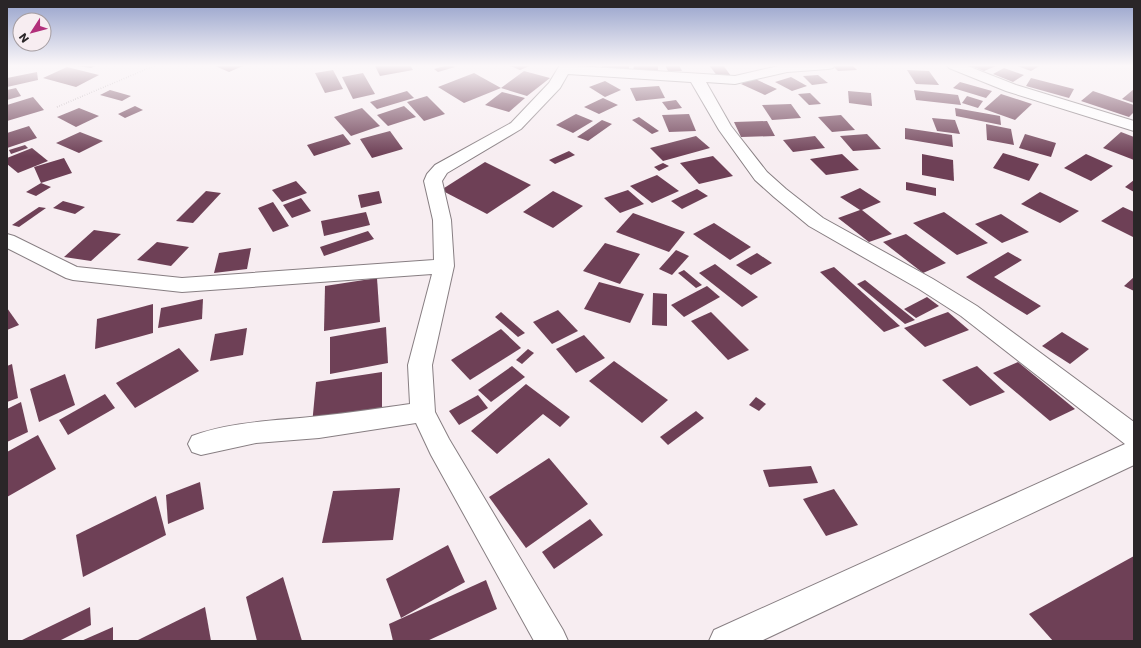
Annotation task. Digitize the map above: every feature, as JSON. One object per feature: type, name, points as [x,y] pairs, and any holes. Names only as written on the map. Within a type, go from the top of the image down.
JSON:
[{"type":"street","points":[[545,95],[516,126],[442,169],[436,174],[433,181],[442,220],[444,266],[420,365],[423,412],[440,447],[552,641]]},
{"type":"street","points":[[706,95],[724,127],[761,176],[816,222],[926,284],[969,311],[1134,436]]},
{"type":"street","points":[[1034,95],[1134,126]]},
{"type":"street","points":[[7,240],[73,273],[182,285],[444,266]]},
{"type":"street","points":[[201,444],[256,432],[319,427],[423,412]]},
{"type":"street","points":[[726,641],[1134,452]]},
{"type":"path","points":[[57,107],[85,95]]},
{"type":"building","points":[[7,95],[21,96],[7,100]]},
{"type":"building","points":[[101,95],[131,96],[122,101]]},
{"type":"building","points":[[351,95],[370,95],[353,99]]},
{"type":"building","points":[[393,95],[411,95],[414,98],[377,109],[370,102]]},
{"type":"building","points":[[451,95],[483,95],[464,103]]},
{"type":"building","points":[[498,95],[514,95],[525,98],[509,112],[485,105]]},
{"type":"building","points":[[633,95],[664,95],[665,98],[636,101]]},
{"type":"building","points":[[799,95],[812,95],[821,104],[809,105]]},
{"type":"building","points":[[848,95],[871,95],[872,106],[849,103]]},
{"type":"building","points":[[915,95],[958,95],[961,105],[916,100]]},
{"type":"building","points":[[977,95],[988,95],[986,98]]},
{"type":"building","points":[[1000,95],[1005,95],[1032,104],[1015,120],[984,109]]},
{"type":"building","points":[[1059,95],[1071,95],[1069,98]]},
{"type":"building","points":[[1088,95],[1105,95],[1134,105],[1134,112],[1129,117],[1081,101]]},
{"type":"building","points":[[1127,95],[1134,95],[1134,103],[1122,99]]},
{"type":"building","points":[[427,96],[445,114],[424,121],[407,102]]},
{"type":"building","points":[[967,96],[983,101],[978,108],[962,103]]},
{"type":"building","points":[[33,97],[44,110],[7,121],[7,105]]},
{"type":"building","points":[[603,98],[618,105],[599,114],[584,107]]},
{"type":"building","points":[[676,100],[682,108],[668,110],[662,102]]},
{"type":"building","points":[[791,104],[801,118],[772,120],[762,105]]},
{"type":"building","points":[[135,106],[143,110],[125,118],[118,114]]},
{"type":"building","points":[[404,106],[416,117],[388,126],[377,115]]},
{"type":"building","points":[[79,108],[99,116],[76,127],[57,117]]},
{"type":"building","points":[[362,108],[380,126],[351,136],[334,117]]},
{"type":"building","points":[[955,108],[1000,116],[1001,125],[956,116]]},
{"type":"building","points":[[576,114],[593,121],[573,133],[556,125]]},
{"type":"building","points":[[689,114],[696,131],[669,132],[662,115]]},
{"type":"building","points":[[841,115],[855,130],[832,132],[818,117]]},
{"type":"building","points":[[639,117],[659,131],[652,134],[632,120]]},
{"type":"building","points":[[932,118],[955,120],[960,134],[937,131]]},
{"type":"building","points":[[602,120],[612,124],[588,141],[577,137]]},
{"type":"building","points":[[767,121],[775,136],[741,137],[734,122]]},
{"type":"building","points":[[986,124],[1011,129],[1014,145],[987,140]]},
{"type":"building","points":[[29,126],[37,138],[7,148],[7,133]]},
{"type":"building","points":[[905,128],[952,135],[953,147],[905,139]]},
{"type":"building","points":[[390,131],[403,149],[372,158],[360,139]]},
{"type":"building","points":[[80,132],[103,141],[79,153],[56,143]]},
{"type":"building","points":[[1121,132],[1134,137],[1134,160],[1103,148]]},
{"type":"building","points":[[343,134],[351,144],[314,156],[307,145]]},
{"type":"building","points":[[867,134],[881,149],[853,151],[840,136]]},
{"type":"building","points":[[1025,134],[1056,143],[1051,157],[1019,148]]},
{"type":"building","points":[[696,136],[710,148],[663,161],[650,148]]},
{"type":"building","points":[[815,136],[825,148],[793,152],[783,140]]},
{"type":"building","points":[[25,145],[28,148],[11,154],[9,150]]},
{"type":"building","points":[[32,148],[48,161],[18,173],[7,164],[7,158]]},
{"type":"building","points":[[569,151],[575,155],[555,164],[549,160]]},
{"type":"building","points":[[1003,153],[1039,164],[1029,181],[993,168]]},
{"type":"building","points":[[842,154],[859,170],[826,175],[810,159]]},
{"type":"building","points":[[922,154],[953,160],[954,181],[922,175]]},
{"type":"building","points":[[1086,154],[1113,166],[1091,181],[1064,168]]},
{"type":"building","points":[[713,156],[733,176],[699,184],[680,163]]},
{"type":"building","points":[[64,158],[72,173],[41,183],[34,167]]},
{"type":"building","points":[[485,162],[531,185],[487,214],[441,190]]},
{"type":"building","points":[[663,163],[669,166],[659,171],[654,167]]},
{"type":"building","points":[[657,175],[679,191],[652,203],[630,186]]},
{"type":"building","points":[[1134,180],[1134,192],[1125,187]]},
{"type":"building","points":[[296,181],[307,193],[282,202],[272,190]]},
{"type":"building","points":[[906,182],[936,188],[936,196],[906,190]]},
{"type":"building","points":[[41,183],[51,187],[36,196],[26,192]]},
{"type":"building","points":[[860,188],[881,202],[862,210],[892,234],[869,242],[838,218],[860,210],[840,197]]},
{"type":"building","points":[[697,189],[708,196],[682,209],[671,201]]},
{"type":"building","points":[[628,190],[644,204],[620,213],[604,198]]},
{"type":"building","points":[[206,191],[221,193],[193,223],[176,221]]},
{"type":"building","points":[[379,191],[382,203],[361,208],[358,195]]},
{"type":"building","points":[[553,191],[583,206],[553,228],[523,212]]},
{"type":"building","points":[[1040,192],[1079,211],[1060,223],[1021,204]]},
{"type":"building","points":[[301,198],[311,211],[292,218],[283,205]]},
{"type":"building","points":[[63,201],[85,207],[75,214],[53,208]]},
{"type":"building","points":[[273,202],[289,226],[273,232],[258,208]]},
{"type":"building","points":[[39,207],[46,208],[19,227],[12,225]]},
{"type":"building","points":[[1123,207],[1134,212],[1133,237],[1101,221]]},
{"type":"building","points":[[366,212],[370,225],[324,236],[321,221]]},
{"type":"building","points":[[944,212],[988,243],[957,255],[913,223]]},
{"type":"building","points":[[633,213],[685,232],[669,252],[616,232]]},
{"type":"building","points":[[1001,214],[1029,232],[1002,243],[975,224]]},
{"type":"building","points":[[714,223],[751,247],[730,260],[693,234]]},
{"type":"building","points":[[94,230],[121,234],[91,261],[64,257]]},
{"type":"building","points":[[368,231],[374,239],[324,256],[320,247]]},
{"type":"building","points":[[906,234],[946,263],[923,273],[883,242]]},
{"type":"building","points":[[157,242],[189,247],[171,266],[137,260]]},
{"type":"building","points":[[605,243],[640,254],[620,284],[583,271]]},
{"type":"building","points":[[251,248],[247,269],[214,273],[219,253]]},
{"type":"building","points":[[676,250],[689,256],[672,275],[659,269]]},
{"type":"building","points":[[1008,252],[1022,260],[994,277],[1041,306],[1027,315],[966,277]]},
{"type":"building","points":[[757,253],[772,263],[751,275],[736,265]]},
{"type":"building","points":[[715,264],[758,297],[742,307],[699,273]]},
{"type":"building","points":[[834,267],[900,326],[884,332],[820,272]]},
{"type":"building","points":[[684,270],[702,285],[696,288],[678,273]]},
{"type":"building","points":[[1134,277],[1134,291],[1124,286]]},
{"type":"building","points":[[377,278],[380,322],[324,331],[325,286]]},
{"type":"building","points":[[865,280],[915,320],[905,324],[857,284]]},
{"type":"building","points":[[599,282],[644,294],[630,323],[584,309]]},
{"type":"building","points":[[707,286],[720,297],[684,317],[671,305]]},
{"type":"building","points":[[653,293],[667,294],[667,326],[652,325]]},
{"type":"building","points":[[927,297],[939,306],[916,318],[904,309]]},
{"type":"building","points":[[203,299],[202,319],[158,328],[161,308]]},
{"type":"building","points":[[153,304],[153,333],[95,349],[97,319]]},
{"type":"building","points":[[7,308],[19,325],[7,330]]},
{"type":"building","points":[[558,310],[578,331],[552,344],[533,322]]},
{"type":"building","points":[[501,312],[525,333],[518,337],[495,317]]},
{"type":"building","points":[[711,312],[749,350],[728,360],[691,321]]},
{"type":"building","points":[[948,312],[969,330],[925,347],[904,328]]},
{"type":"building","points":[[386,327],[388,363],[330,374],[330,337]]},
{"type":"building","points":[[247,328],[243,355],[210,361],[215,334]]},
{"type":"building","points":[[501,329],[521,348],[470,380],[451,360]]},
{"type":"building","points":[[1062,332],[1089,349],[1070,364],[1042,346]]},
{"type":"building","points":[[584,335],[605,358],[576,373],[556,349]]},
{"type":"building","points":[[179,348],[199,371],[135,408],[116,383]]},
{"type":"building","points":[[528,349],[534,353],[522,364],[516,360]]},
{"type":"building","points":[[614,361],[668,400],[642,423],[589,381]]},
{"type":"building","points":[[1018,362],[1075,409],[1050,421],[993,373]]},
{"type":"building","points":[[12,364],[18,398],[7,402],[7,366]]},
{"type":"building","points":[[512,366],[525,377],[491,402],[478,390]]},
{"type":"building","points":[[977,366],[1005,392],[970,406],[942,380]]},
{"type":"building","points":[[382,372],[382,414],[312,425],[316,382]]},
{"type":"building","points":[[65,374],[75,405],[39,422],[30,389]]},
{"type":"building","points":[[526,384],[570,417],[560,427],[543,414],[497,454],[471,431]]},
{"type":"building","points":[[105,394],[115,408],[68,435],[59,420]]},
{"type":"building","points":[[478,395],[488,408],[459,425],[449,411]]},
{"type":"building","points":[[756,397],[766,404],[759,411],[749,405]]},
{"type":"building","points":[[21,402],[28,432],[7,442],[7,409]]},
{"type":"building","points":[[696,411],[704,418],[668,445],[660,437]]},
{"type":"building","points":[[38,435],[56,469],[7,497],[7,452]]},
{"type":"building","points":[[549,458],[588,504],[526,548],[489,497]]},
{"type":"building","points":[[811,466],[818,483],[769,487],[763,470]]},
{"type":"building","points":[[200,482],[204,509],[168,524],[166,495]]},
{"type":"building","points":[[400,488],[393,540],[322,543],[333,491]]},
{"type":"building","points":[[834,489],[858,525],[826,536],[803,499]]},
{"type":"building","points":[[156,496],[166,535],[83,577],[76,535]]},
{"type":"building","points":[[590,519],[603,535],[554,569],[542,552]]},
{"type":"building","points":[[448,545],[465,582],[401,618],[386,579]]},
{"type":"building","points":[[1134,556],[1134,641],[1053,641],[1029,614]]},
{"type":"building","points":[[283,577],[302,641],[257,641],[246,597]]},
{"type":"building","points":[[486,580],[497,609],[427,641],[393,641],[389,624]]},
{"type":"building","points":[[90,607],[91,625],[59,641],[20,641]]},
{"type":"building","points":[[205,607],[211,641],[136,641]]},
{"type":"building","points":[[113,627],[113,641],[81,641]]}]
